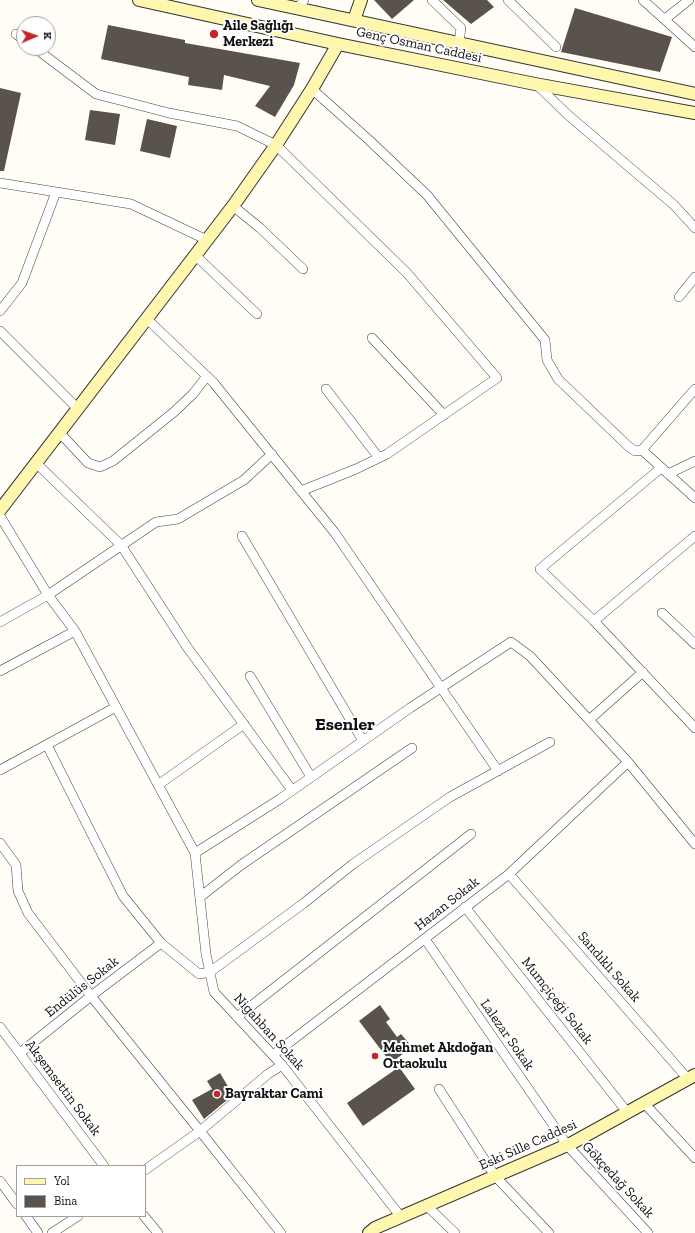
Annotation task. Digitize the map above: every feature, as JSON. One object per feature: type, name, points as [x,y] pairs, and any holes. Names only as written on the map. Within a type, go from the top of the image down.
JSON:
[{"type":"main road","name":"Genç Osman Caddesi","points":[[138,0],[338,44],[535,84],[695,113]]},
{"type":"main road","name":"Genç Osman Caddesi","points":[[258,0],[301,4],[354,20],[695,94]]},
{"type":"main road","points":[[354,20],[361,0]]},
{"type":"main road","points":[[0,510],[233,206],[276,145],[312,89],[338,44]]},
{"type":"main road","name":"Eski Sille Caddesi","points":[[369,1233],[375,1228],[567,1145],[693,1076]]},
{"type":"street","points":[[432,0],[461,28],[459,42]]},
{"type":"street","points":[[508,0],[556,47]]},
{"type":"street","points":[[643,0],[695,47]]},
{"type":"street","points":[[665,19],[689,0]]},
{"type":"street","points":[[46,56],[96,94],[169,113],[237,126],[276,145],[407,272],[497,378],[387,454],[356,469],[301,490]]},
{"type":"street","points":[[535,84],[568,115],[674,205],[695,228]]},
{"type":"street","points":[[312,89],[427,195],[545,340],[547,360],[558,379],[628,446],[635,451],[642,450],[695,389]]},
{"type":"street","points":[[0,183],[131,204],[207,240]]},
{"type":"street","points":[[0,311],[22,283],[56,192]]},
{"type":"street","points":[[233,206],[260,228],[303,269]]},
{"type":"street","points":[[195,255],[257,314]]},
{"type":"street","points":[[679,298],[695,277]]},
{"type":"street","points":[[147,319],[207,376],[335,533],[498,771]]},
{"type":"street","points":[[0,331],[78,409]]},
{"type":"street","points":[[372,338],[444,415]]},
{"type":"street","points":[[60,432],[88,463],[100,467],[113,462],[174,412],[193,394],[207,376]]},
{"type":"street","points":[[326,390],[379,458]]},
{"type":"street","points":[[642,450],[695,498]]},
{"type":"street","points":[[0,622],[48,595],[156,522],[178,519],[244,480],[272,454]]},
{"type":"street","points":[[695,461],[665,471],[540,569],[594,621],[695,728]]},
{"type":"street","points":[[36,463],[121,545],[187,646],[292,790]]},
{"type":"street","points":[[0,516],[48,595],[75,631],[195,853],[292,790],[511,642],[530,656],[628,762],[695,844]]},
{"type":"street","points":[[242,536],[363,741]]},
{"type":"street","points":[[594,621],[695,536]]},
{"type":"street","points":[[662,614],[695,644]]},
{"type":"street","points":[[0,671],[75,631]]},
{"type":"street","points":[[589,720],[642,672]]},
{"type":"street","points":[[250,676],[311,777]]},
{"type":"street","points":[[0,770],[116,707]]},
{"type":"street","points":[[158,785],[244,724]]},
{"type":"street","points":[[47,745],[123,896],[161,943],[199,974],[210,972],[304,903],[353,864],[450,797],[550,742]]},
{"type":"street","points":[[200,898],[241,865],[412,748]]},
{"type":"street","name":"Hazan Sokak","points":[[273,1055],[509,874],[628,762]]},
{"type":"street","points":[[237,1017],[471,834]]},
{"type":"street","points":[[0,843],[16,865],[18,891],[28,912],[91,996],[281,1233]]},
{"type":"street","name":"Nigahban Sokak","points":[[195,853],[206,954],[214,992],[282,1065],[401,1217]]},
{"type":"street","name":"Sandıklı Sokak","points":[[509,874],[693,1076]]},
{"type":"street","name":"Mumçiçeği Sokak","points":[[465,908],[628,1112]]},
{"type":"street","name":"Lalezar Sokak","points":[[425,939],[567,1145]]},
{"type":"street","name":"Endülüs Sokak","points":[[20,1053],[91,996],[161,943]]},
{"type":"street","name":"Akşemsettin Sokak","points":[[0,1027],[103,1165]]},
{"type":"street","points":[[146,1169],[200,1131],[268,1074],[282,1065]]},
{"type":"street","points":[[439,1089],[495,1176],[549,1233]]},
{"type":"street","points":[[644,1103],[695,1158]]},
{"type":"street","name":"Gökçedağ Sokak","points":[[567,1145],[648,1233]]},
{"type":"street","points":[[0,1181],[16,1203]]},
{"type":"street","points":[[427,1206],[454,1233]]},
{"type":"street","points":[[27,1217],[38,1233]]},
{"type":"street","points":[[52,1233],[76,1217]]},
{"type":"street","points":[[145,1217],[158,1233]]},
{"type":"building","points":[[374,0],[414,0],[392,19]]},
{"type":"building","points":[[443,0],[487,0],[494,7],[471,24]]},
{"type":"building","points":[[575,8],[672,37],[660,72],[561,52]]},
{"type":"building","points":[[108,25],[185,40],[185,43],[300,63],[294,85],[275,117],[255,106],[270,86],[224,75],[222,90],[188,85],[189,77],[101,59]]},
{"type":"building","points":[[0,88],[21,93],[4,171],[0,171]]},
{"type":"building","points":[[90,110],[120,114],[115,145],[85,140]]},
{"type":"building","points":[[147,119],[177,126],[170,158],[140,151]]},
{"type":"building","points":[[380,1005],[390,1019],[386,1022],[397,1037],[401,1034],[412,1047],[391,1063],[359,1021]]},
{"type":"building","points":[[399,1067],[415,1089],[363,1126],[347,1103]]},
{"type":"building","name":"Bayraktar Cami","points":[[220,1073],[233,1095],[204,1119],[192,1100],[212,1089],[207,1081]]},
{"type":"place","name":"Aile Sağlığı Merkezi","points":[[214,34]]},
{"type":"place","name":"Mehmet Akdoğan Ortaokulu","points":[[375,1056]]},
{"type":"place","name":"Bayraktar Cami","points":[[217,1094]]},
{"type":"district","name":"Esenler","points":[[345,725]]}]
